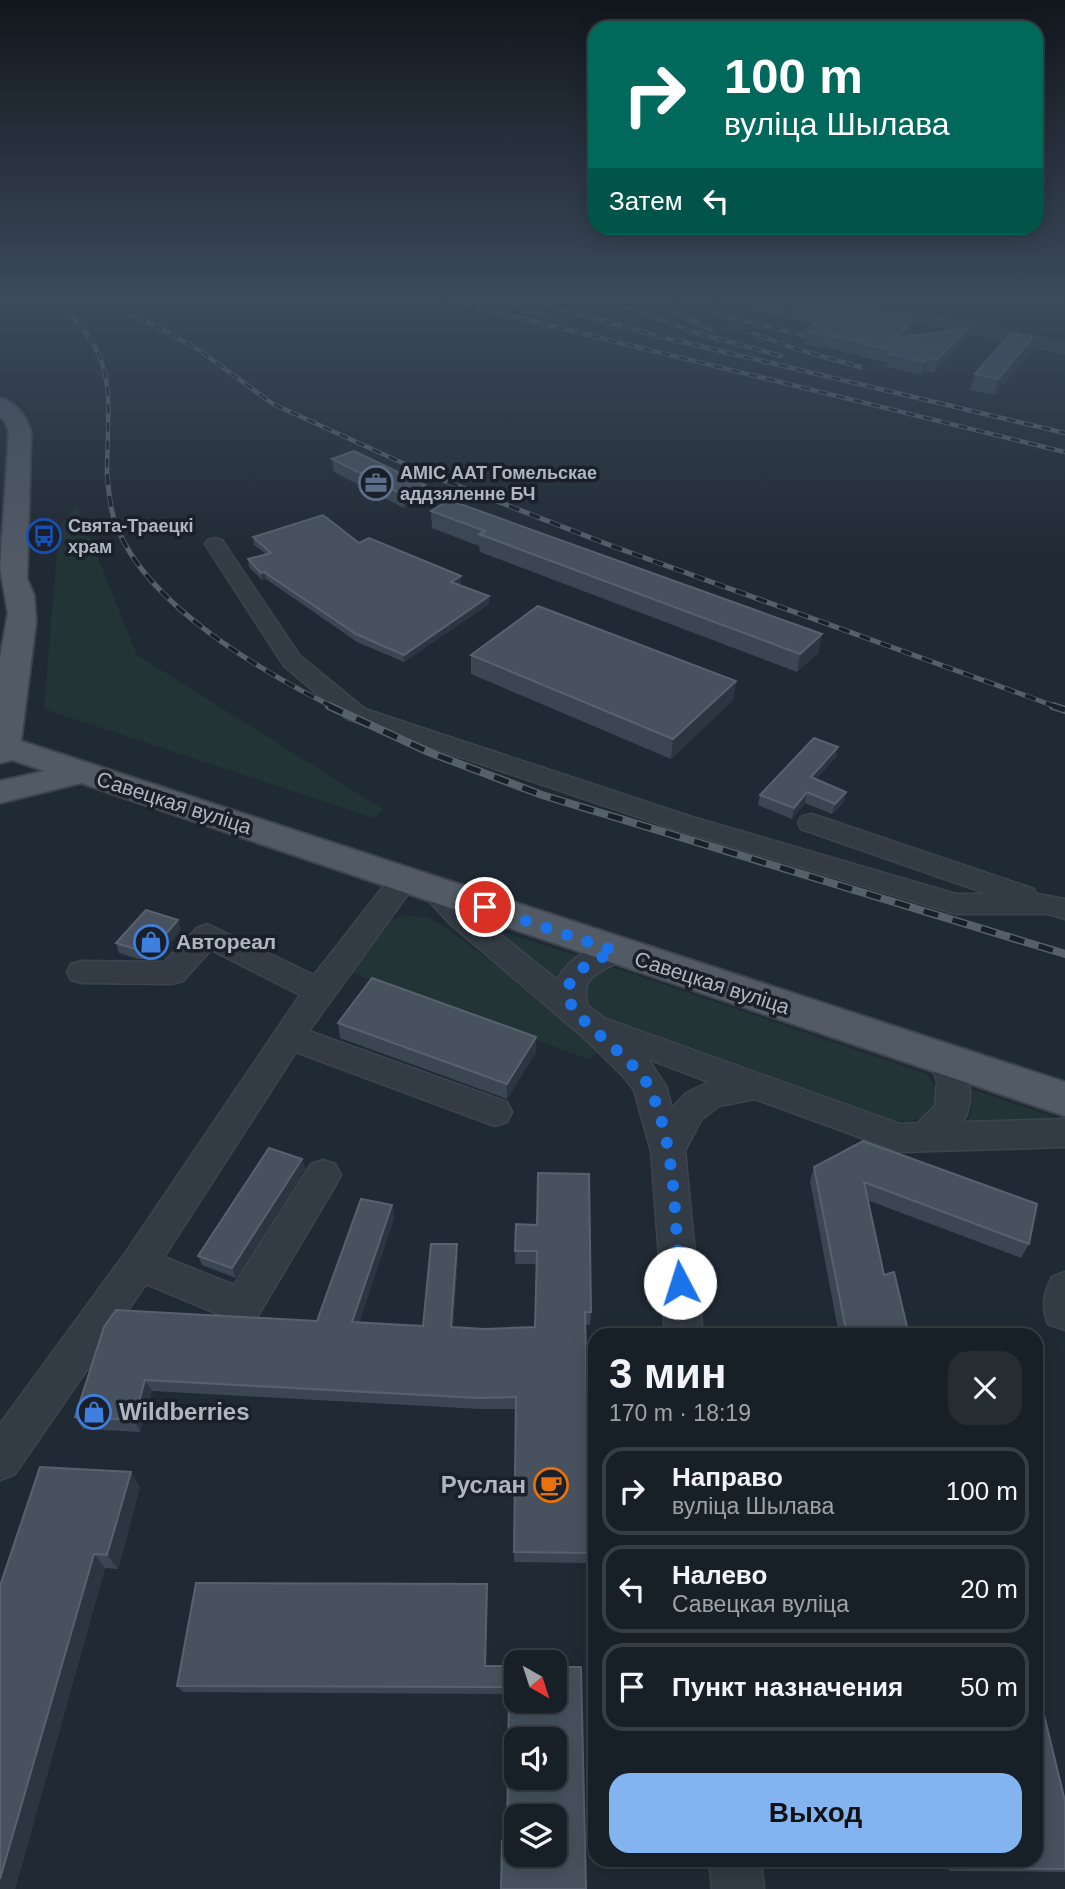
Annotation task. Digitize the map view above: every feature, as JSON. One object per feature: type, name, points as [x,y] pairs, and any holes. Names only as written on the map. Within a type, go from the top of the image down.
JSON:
[{"type":"main road","points":[[0,405],[16,418],[19,425],[10,489],[6,585],[22,593],[20,636],[8,644],[1,748]]},
{"type":"main road","name":"Савецкая вуліца","points":[[1,748],[82,772],[1065,1099]]},
{"type":"main road","points":[[0,792],[82,772]]},
{"type":"street","points":[[215,544],[292,661],[356,714],[680,822],[956,904],[1057,907]]},
{"type":"street","points":[[811,823],[1057,907]]},
{"type":"street","points":[[0,1459],[139,1264],[319,991],[419,885],[583,1018],[635,1067],[649,1086],[668,1151],[683,1328]]},
{"type":"street","points":[[82,972],[172,973],[207,935],[319,991]]},
{"type":"street","points":[[615,951],[594,961],[572,979],[568,995],[583,1018],[900,1138],[1065,1133]]},
{"type":"street","points":[[290,1037],[495,1112]]},
{"type":"street","points":[[925,1137],[952,1111],[953,1082],[946,1060]]},
{"type":"street","points":[[668,1151],[682,1119],[711,1092],[758,1086]]},
{"type":"street","points":[[139,1264],[242,1306],[323,1175]]},
{"type":"street","points":[[1065,1289],[1062,1311],[1065,1312]]},
{"type":"street","points":[[736,1867],[738,1889]]},
{"type":"shaded area","points":[[77,505],[137,655],[383,809],[374,818],[44,709],[59,527]]},
{"type":"shaded area","points":[[406,915],[429,918],[447,928],[602,1046],[591,1060],[344,970],[384,923]]},
{"type":"shaded area","points":[[481,925],[581,957],[564,969],[556,986]]},
{"type":"shaded area","points":[[606,968],[615,968],[927,1074],[938,1091],[937,1108],[917,1120],[894,1120],[593,1012],[586,1008],[580,983]]},
{"type":"shaded area","points":[[969,1088],[1063,1120],[967,1127],[972,1108]]},
{"type":"building","points":[[354,451],[425,485],[403,495],[332,459]]},
{"type":"building","points":[[449,500],[822,634],[800,654],[479,534],[485,531],[431,511]]},
{"type":"building","points":[[323,515],[359,543],[369,538],[461,576],[451,582],[489,596],[404,655],[356,634],[264,572],[261,573],[248,559],[271,553],[253,537]]},
{"type":"building","points":[[538,606],[736,681],[673,739],[471,655]]},
{"type":"building","points":[[814,738],[838,747],[811,777],[846,792],[835,804],[807,792],[794,808],[760,795]]},
{"type":"building","points":[[146,910],[178,920],[153,949],[135,949],[116,943]]},
{"type":"building","points":[[372,978],[536,1037],[507,1084],[338,1023]]},
{"type":"building","points":[[863,1141],[1037,1204],[1029,1244],[864,1182],[884,1275],[894,1272],[907,1328],[846,1328],[814,1167]]},
{"type":"building","points":[[269,1148],[302,1159],[232,1268],[198,1256]]},
{"type":"building","points":[[538,1173],[589,1174],[591,1312],[585,1312],[588,1553],[514,1552],[516,1397],[479,1398],[145,1380],[134,1420],[75,1417],[104,1327],[116,1310],[317,1321],[361,1199],[392,1205],[352,1322],[423,1326],[431,1244],[457,1244],[451,1327],[535,1327],[537,1251],[515,1251],[516,1224],[537,1225]]},
{"type":"building","points":[[40,1467],[131,1472],[107,1555],[94,1554],[0,1879],[0,1586]]},
{"type":"building","points":[[196,1583],[487,1584],[485,1666],[504,1666],[504,1687],[177,1686]]},
{"type":"building","points":[[567,1667],[581,1667],[586,1889],[501,1889],[502,1841],[504,1867],[567,1867],[567,1804],[507,1804],[508,1790],[567,1790],[567,1727],[508,1727],[509,1713],[567,1713]]},
{"type":"building","points":[[1043,1711],[1065,1801],[1065,1869],[955,1868],[1043,1867]]},
{"type":"railway","points":[[107,385],[107,474]]},
{"type":"railway","points":[[247,385],[273,404],[431,476]]},
{"type":"railway","points":[[793,385],[1065,452]]},
{"type":"railway","points":[[864,385],[1065,433]]},
{"type":"railway","points":[[107,474],[111,508],[117,527],[132,556],[153,583],[209,633],[273,675],[333,707]]},
{"type":"railway","points":[[427,474],[612,546],[1057,707]]},
{"type":"railway","points":[[329,706],[431,753],[542,795],[1065,954]]},
{"type":"railway","points":[[1053,706],[1065,710]]},
{"type":"place","name":"АМІС ААТ Гомельскае аддзяленне БЧ","points":[[376,483]]},
{"type":"place","name":"Свята-Траецкі храм","points":[[44,536]]},
{"type":"place","name":"Автореал","points":[[151,942]]},
{"type":"place","name":"Wildberries","points":[[94,1412]]},
{"type":"place","name":"Руслан","points":[[551,1485]]},
{"type":"route","points":[[485,907],[615,951],[580,971],[572,979],[568,995],[573,1010],[635,1067],[649,1086],[668,1151],[680,1283]]}]
